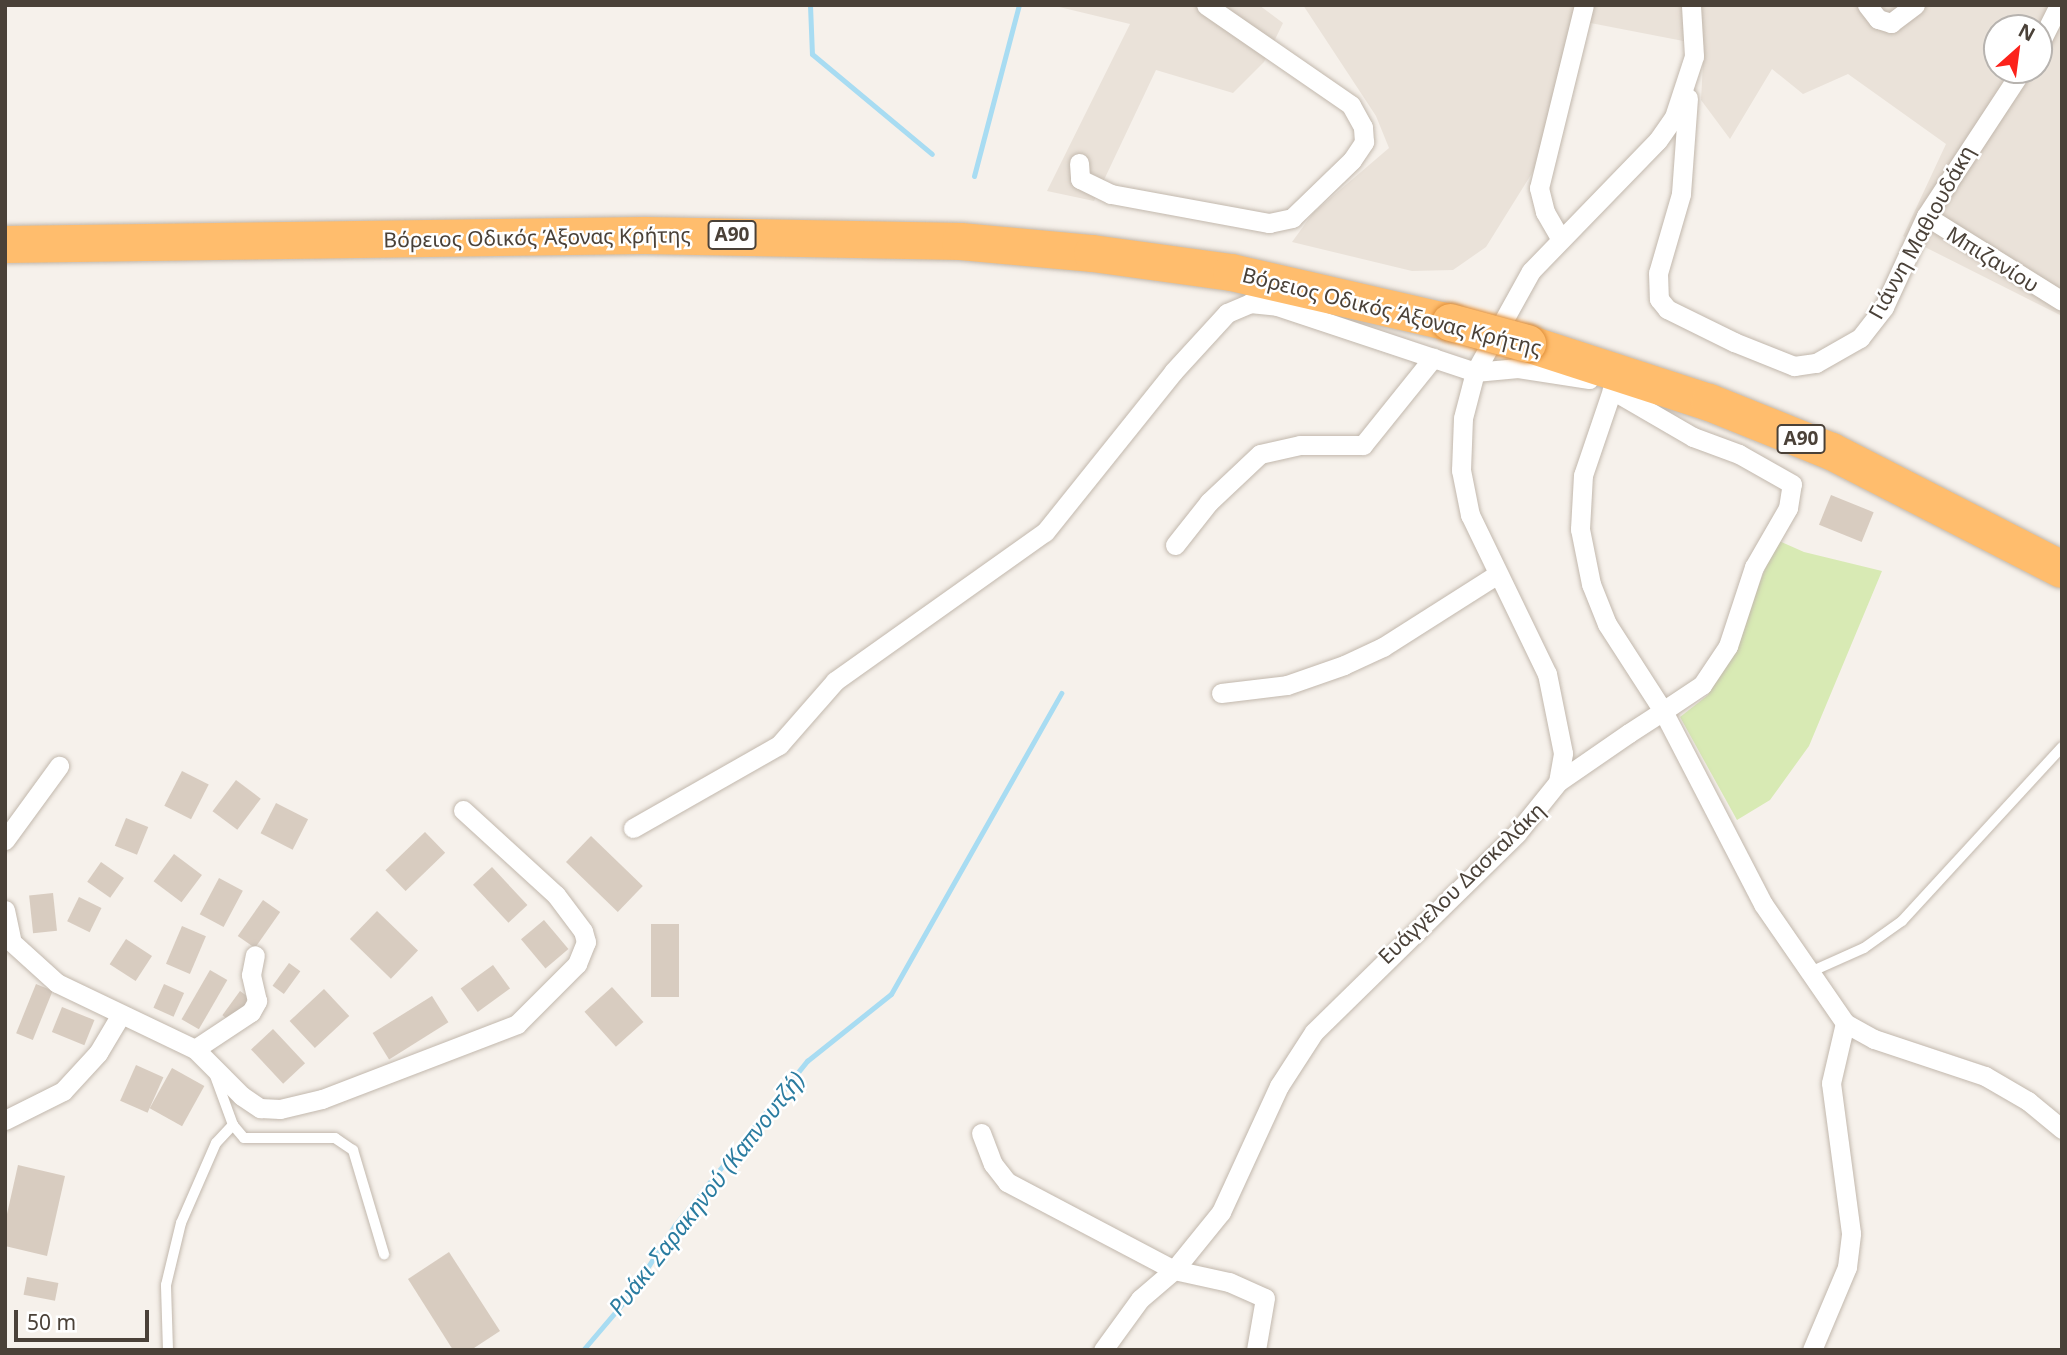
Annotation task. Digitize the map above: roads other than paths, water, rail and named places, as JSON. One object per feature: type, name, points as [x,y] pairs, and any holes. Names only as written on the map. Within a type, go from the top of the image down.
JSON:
[{"type":"highway","name":"Βόρειος Οδικός Άξονας Κρήτης","points":[[5,244],[644,235],[960,241],[1092,253],[1231,272],[1527,343],[1709,402],[1831,451],[2062,569]]},
{"type":"street","points":[[1079,163],[1080,179],[1111,194],[1269,223],[1292,218],[1352,160],[1364,142],[1363,127],[1351,105],[1206,5]]},
{"type":"street","points":[[1560,238],[1545,212],[1539,188],[1584,5]]},
{"type":"street","name":"Ευάγγελου Δασκαλάκη","points":[[1103,1350],[1140,1299],[1174,1270],[1221,1212],[1279,1086],[1314,1032],[1517,833],[1558,782],[1563,753],[1547,674],[1496,575],[1470,514],[1461,470],[1464,418],[1475,372],[1526,278],[1560,238],[1658,140],[1674,117],[1688,83],[1696,44],[1691,5]]},
{"type":"street","points":[[1867,5],[1878,19],[1891,23],[1915,5]]},
{"type":"street","name":"Γιάννη Μαθιουδάκη","points":[[1688,83],[1681,194],[1656,292],[1667,309],[1794,366],[1816,363],[1860,338],[1884,307],[1926,216],[2013,84]]},
{"type":"street","name":"Μπιζανίου","points":[[1926,216],[2062,301]]},
{"type":"street","points":[[633,828],[779,745],[835,681],[1045,532],[1164,383],[1227,313],[1250,303],[1278,306],[1475,372],[1531,370],[1585,377],[1693,437],[1739,454],[1792,484],[1788,508],[1754,567],[1728,646],[1702,685],[1558,782]]},
{"type":"street","points":[[1175,545],[1209,502],[1260,454],[1300,445],[1363,445],[1433,358]]},
{"type":"street","points":[[1612,390],[1583,475],[1584,558],[1607,624],[1664,711],[1763,904],[1845,1023],[1874,1039],[1985,1076],[2028,1101],[2062,1129]]},
{"type":"street","points":[[1221,693],[1287,685],[1344,665],[1383,647],[1496,575]]},
{"type":"street","points":[[5,840],[60,766]]},
{"type":"street","points":[[5,909],[8,937],[26,958],[57,983],[120,1016],[195,1049],[260,1108],[280,1109],[322,1099],[517,1024],[569,973],[583,953],[583,931],[556,895],[463,810]]},
{"type":"street","points":[[195,1049],[251,1012],[257,1001],[251,975],[256,955]]},
{"type":"street","points":[[5,1120],[71,1083],[98,1053],[120,1016]]},
{"type":"street","points":[[1812,1350],[1847,1267],[1851,1233],[1831,1083],[1845,1023]]},
{"type":"street","points":[[981,1133],[993,1164],[1007,1182],[1174,1270],[1230,1282],[1265,1298],[1256,1350]]},
{"type":"lane","points":[[1808,973],[1864,948],[1902,921],[2062,747]]},
{"type":"lane","points":[[215,1069],[233,1125],[244,1138],[255,1141],[345,1141],[359,1162],[384,1254]]},
{"type":"lane","points":[[168,1350],[166,1285],[181,1223],[216,1143],[233,1125]]},
{"type":"waterway","points":[[810,5],[812,54],[932,154]]},
{"type":"waterway","points":[[974,176],[1019,5]]},
{"type":"waterway","name":"Ρυάκι Σαρακηνού (Καπνουτζή)","points":[[583,1350],[629,1296],[675,1225],[807,1061],[891,994],[1061,693]]}]
